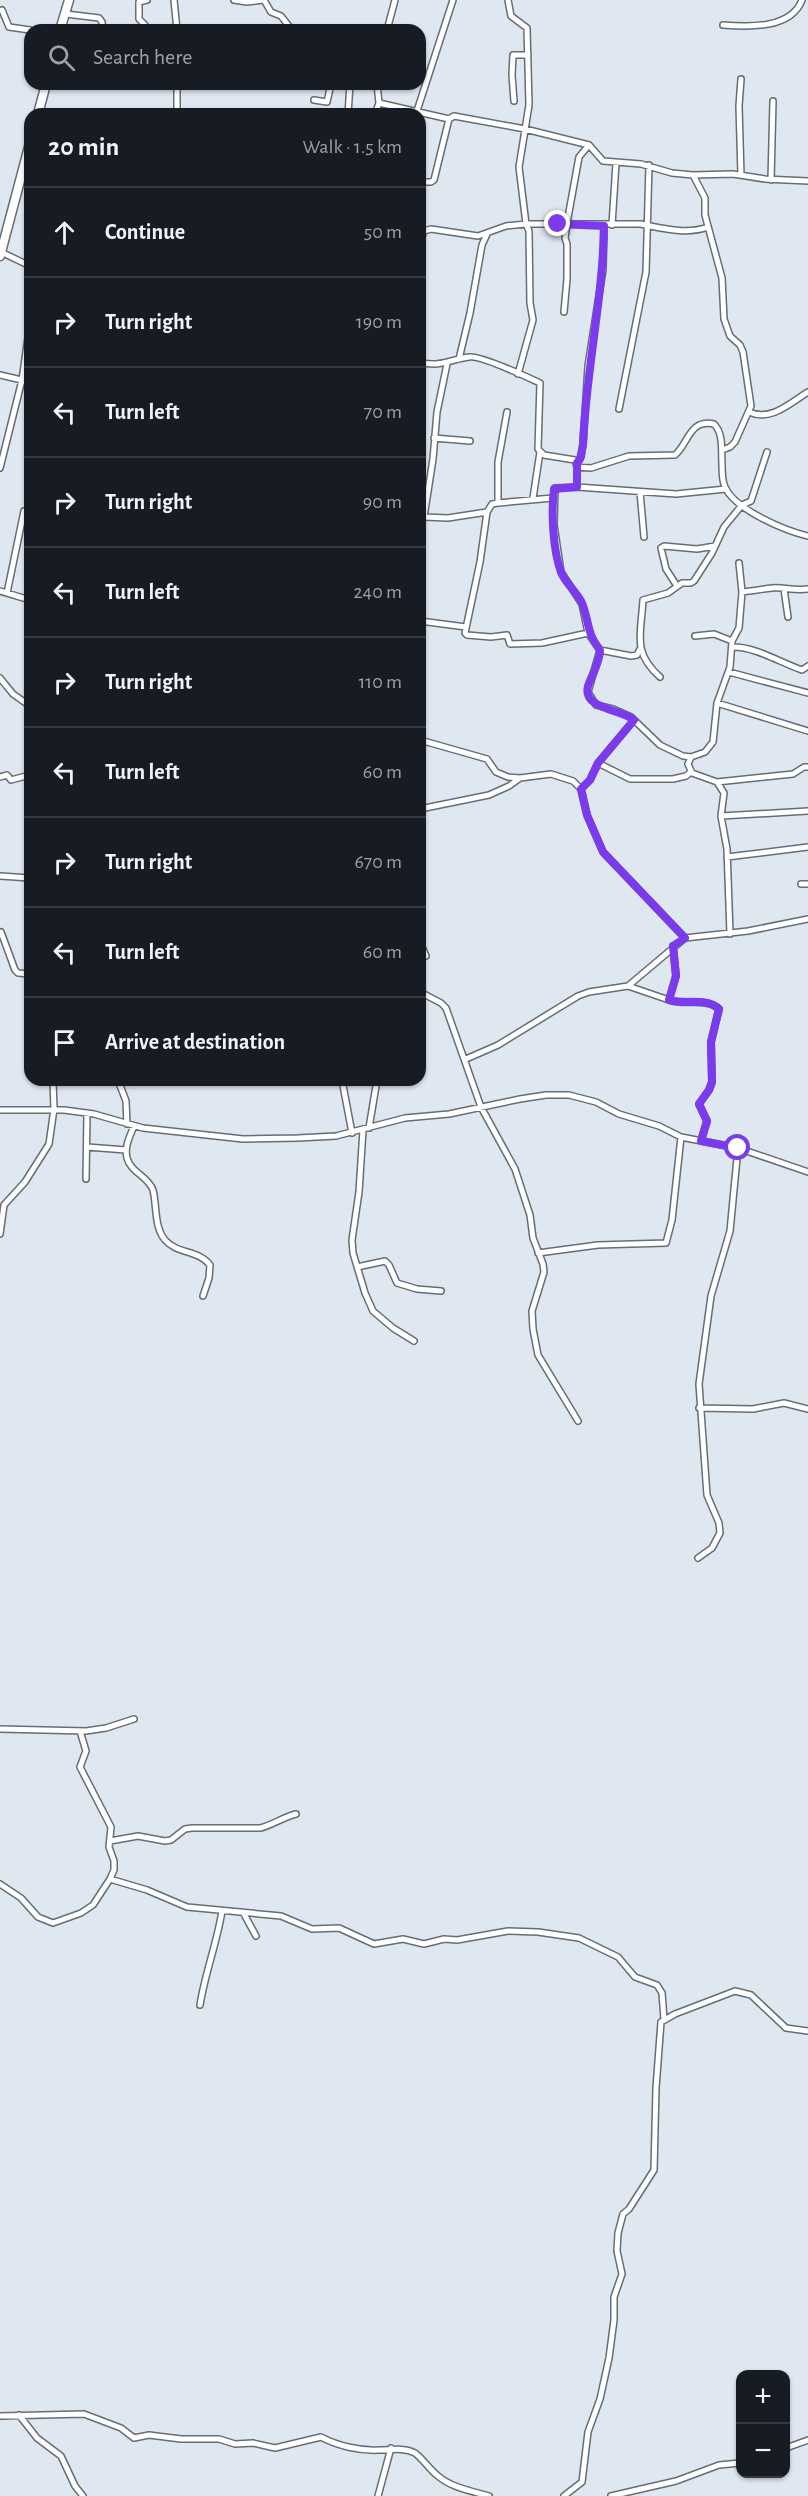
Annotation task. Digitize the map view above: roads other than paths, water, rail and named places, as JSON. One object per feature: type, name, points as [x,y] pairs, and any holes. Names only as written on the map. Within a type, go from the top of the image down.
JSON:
[{"type":"highway","points":[[62,24],[69,0]]},
{"type":"highway","points":[[40,108],[44,90]]},
{"type":"highway","points":[[1,254],[24,172]]},
{"type":"street","points":[[142,24],[139,2],[147,0]]},
{"type":"street","points":[[174,0],[176,24]]},
{"type":"street","points":[[234,0],[247,2],[263,0],[271,12],[281,16],[287,24]]},
{"type":"street","points":[[388,24],[394,0]]},
{"type":"street","points":[[426,85],[453,0]]},
{"type":"street","points":[[508,0],[511,16],[527,28],[528,55],[529,105],[519,167],[526,224],[529,231],[530,303],[533,320],[518,374]]},
{"type":"street","points":[[723,25],[756,26],[777,21],[795,13],[802,0]]},
{"type":"street","points":[[2,10],[9,27],[24,29]]},
{"type":"street","points":[[66,14],[99,18],[102,24]]},
{"type":"street","points":[[514,101],[513,55],[528,55]]},
{"type":"street","points":[[741,79],[739,106],[741,175]]},
{"type":"street","points":[[177,90],[177,108]]},
{"type":"street","points":[[314,100],[327,102],[330,90]]},
{"type":"street","points":[[348,108],[350,90]]},
{"type":"street","points":[[377,108],[378,90]]},
{"type":"street","points":[[419,108],[424,90]]},
{"type":"street","points":[[771,180],[772,101]]},
{"type":"street","points":[[379,103],[398,108]]},
{"type":"street","points":[[426,115],[449,119],[454,116],[525,129],[589,145],[600,160],[650,165],[672,173],[741,175],[771,180],[808,181]]},
{"type":"street","points":[[426,182],[434,180],[449,119]]},
{"type":"street","points":[[564,312],[567,279],[565,238],[567,224],[579,157],[589,145]]},
{"type":"street","points":[[612,225],[616,163]]},
{"type":"street","points":[[619,409],[642,294],[650,165]]},
{"type":"street","points":[[693,175],[705,198],[705,215],[721,274],[724,320],[730,336],[740,345],[743,352],[751,403],[749,412],[732,446],[722,450]]},
{"type":"street","points":[[426,230],[478,236],[506,226],[526,224],[648,226],[693,232],[708,227]]},
{"type":"street","points":[[577,487],[577,465],[583,444],[588,366],[603,270],[604,226]]},
{"type":"street","points":[[459,358],[471,313],[482,245],[487,234]]},
{"type":"street","points":[[1,254],[24,264]]},
{"type":"street","points":[[426,364],[447,364],[459,358],[474,358],[538,382],[541,386],[537,447],[540,452],[533,498]]},
{"type":"street","points":[[426,502],[447,364]]},
{"type":"street","points":[[0,468],[24,366]]},
{"type":"street","points":[[0,375],[22,380]]},
{"type":"street","points":[[749,412],[761,416],[778,412],[808,392]]},
{"type":"street","points":[[498,503],[498,462],[507,412]]},
{"type":"street","points":[[540,452],[573,459],[577,465],[591,468],[629,456],[675,455],[692,430],[707,423],[717,426],[726,489],[742,505],[777,527],[808,537]]},
{"type":"street","points":[[434,438],[470,441]]},
{"type":"street","points":[[726,489],[688,494],[577,487],[555,488],[554,525],[561,573],[582,603],[588,633],[600,650],[637,655],[640,649],[643,600],[668,593],[682,583],[693,583],[724,527],[742,505],[751,501],[767,452]]},
{"type":"street","points":[[640,492],[644,537]]},
{"type":"street","points":[[553,498],[533,498],[492,504],[487,512],[466,635],[491,637],[507,635],[510,644],[542,643],[588,633]]},
{"type":"street","points":[[7,593],[24,511]]},
{"type":"street","points":[[426,518],[448,518],[487,512]]},
{"type":"street","points":[[677,586],[666,569],[661,548],[664,546],[697,549],[715,546]]},
{"type":"street","points":[[600,650],[588,689],[590,699],[596,705],[613,709],[634,720],[660,745],[683,756],[692,757],[705,752],[712,742],[717,703],[729,672],[733,644],[739,628],[742,592],[739,563]]},
{"type":"street","points":[[742,592],[774,588],[795,591],[808,589]]},
{"type":"street","points":[[784,589],[788,616]]},
{"type":"street","points":[[0,591],[24,598]]},
{"type":"street","points":[[426,622],[466,627]]},
{"type":"street","points":[[695,636],[714,634],[733,644],[756,650],[776,661],[802,669],[808,666]]},
{"type":"street","points":[[640,649],[648,667],[660,677]]},
{"type":"street","points":[[729,672],[808,693]]},
{"type":"street","points":[[0,678],[13,694],[24,702]]},
{"type":"street","points":[[717,703],[808,731]]},
{"type":"street","points":[[581,789],[590,780],[598,763],[634,720]]},
{"type":"street","points":[[426,742],[485,758],[496,772],[508,777],[520,778],[551,774],[569,779],[581,789],[587,815],[603,852],[685,938]]},
{"type":"street","points":[[683,756],[691,772],[717,782],[793,774],[808,767]]},
{"type":"street","points":[[688,764],[692,757]]},
{"type":"street","points":[[598,763],[630,779],[673,779],[686,776],[691,772]]},
{"type":"street","points":[[0,777],[7,775],[11,780],[24,777]]},
{"type":"street","points":[[426,808],[489,795],[520,778]]},
{"type":"street","points":[[717,782],[724,793],[722,816],[727,857],[730,934]]},
{"type":"street","points":[[722,816],[808,811]]},
{"type":"street","points":[[727,857],[808,847]]},
{"type":"street","points":[[0,876],[24,878]]},
{"type":"street","points":[[801,884],[808,884]]},
{"type":"street","points":[[628,986],[685,938],[730,934],[808,920]]},
{"type":"street","points":[[1,933],[15,970],[24,974]]},
{"type":"street","points":[[669,1000],[676,976],[673,946]]},
{"type":"street","points":[[465,1059],[498,1045],[578,996],[589,992],[628,986],[677,1003],[712,1004],[719,1009],[711,1042],[712,1082],[699,1104],[707,1121],[701,1141]]},
{"type":"street","points":[[426,995],[444,1005],[481,1107],[515,1168],[531,1215],[533,1238],[544,1272],[532,1311],[536,1347],[542,1363],[578,1421]]},
{"type":"street","points":[[0,1234],[4,1205],[25,1182],[49,1144],[54,1109],[53,1086]]},
{"type":"street","points":[[120,1086],[126,1101],[127,1124]]},
{"type":"street","points":[[343,1086],[352,1133]]},
{"type":"street","points":[[376,1086],[366,1129],[352,1240],[357,1267],[373,1311],[386,1323],[414,1341]]},
{"type":"street","points":[[0,1110],[54,1109],[87,1113],[134,1126],[243,1139],[316,1138],[352,1133],[405,1118],[449,1114],[546,1095],[569,1095],[596,1102],[619,1114],[659,1126],[681,1137],[738,1148],[808,1172]]},
{"type":"street","points":[[86,1179],[87,1113]]},
{"type":"street","points":[[134,1126],[126,1150],[131,1167],[145,1179],[152,1189],[159,1226],[166,1240],[171,1245],[204,1258],[210,1265],[209,1278],[203,1296]]},
{"type":"street","points":[[538,1253],[598,1245],[666,1243],[672,1220],[681,1137]]},
{"type":"street","points":[[87,1147],[126,1150]]},
{"type":"street","points":[[698,1558],[712,1548],[720,1533],[719,1522],[707,1495],[699,1408],[699,1377],[711,1296],[730,1231],[738,1148]]},
{"type":"street","points":[[357,1267],[385,1261],[397,1283],[417,1290],[441,1291]]},
{"type":"street","points":[[699,1408],[753,1409],[784,1403],[808,1408]]},
{"type":"street","points":[[0,1729],[80,1731],[106,1728],[134,1719]]},
{"type":"street","points":[[0,1884],[21,1898],[38,1917],[54,1923],[87,1909],[110,1879],[114,1865],[109,1849],[111,1827],[80,1767],[86,1751],[80,1731]]},
{"type":"street","points":[[110,1841],[138,1836],[165,1841],[171,1840],[185,1829],[192,1828],[260,1828],[268,1826],[277,1819],[296,1814]]},
{"type":"street","points":[[110,1879],[147,1890],[187,1907],[281,1916],[312,1929],[339,1928],[374,1944],[403,1939],[424,1944],[444,1939],[457,1940],[508,1931],[538,1932],[579,1938],[618,1958],[634,1977],[657,1985],[662,1993],[664,2019]]},
{"type":"street","points":[[200,2005],[206,1970],[215,1948],[222,1911]]},
{"type":"street","points":[[244,1914],[256,1936]]},
{"type":"street","points":[[564,2496],[582,2482],[588,2432],[606,2375],[614,2320],[614,2297],[622,2274],[617,2247],[620,2223],[623,2214],[629,2209],[654,2170],[660,2025],[664,2019],[735,1991],[751,1995],[786,2028],[808,2031]]},
{"type":"street","points":[[0,2416],[84,2414],[121,2428],[134,2438],[149,2435],[181,2439],[219,2439],[235,2444],[253,2443],[275,2448],[321,2437],[335,2444],[349,2447],[379,2450],[391,2448],[415,2454],[451,2485],[489,2496]]},
{"type":"street","points":[[18,2415],[37,2438],[61,2456],[75,2486],[83,2496]]},
{"type":"street","points":[[790,2447],[808,2440]]},
{"type":"street","points":[[378,2496],[391,2448]]},
{"type":"street","points":[[611,2496],[676,2481],[719,2465],[736,2463]]}]
